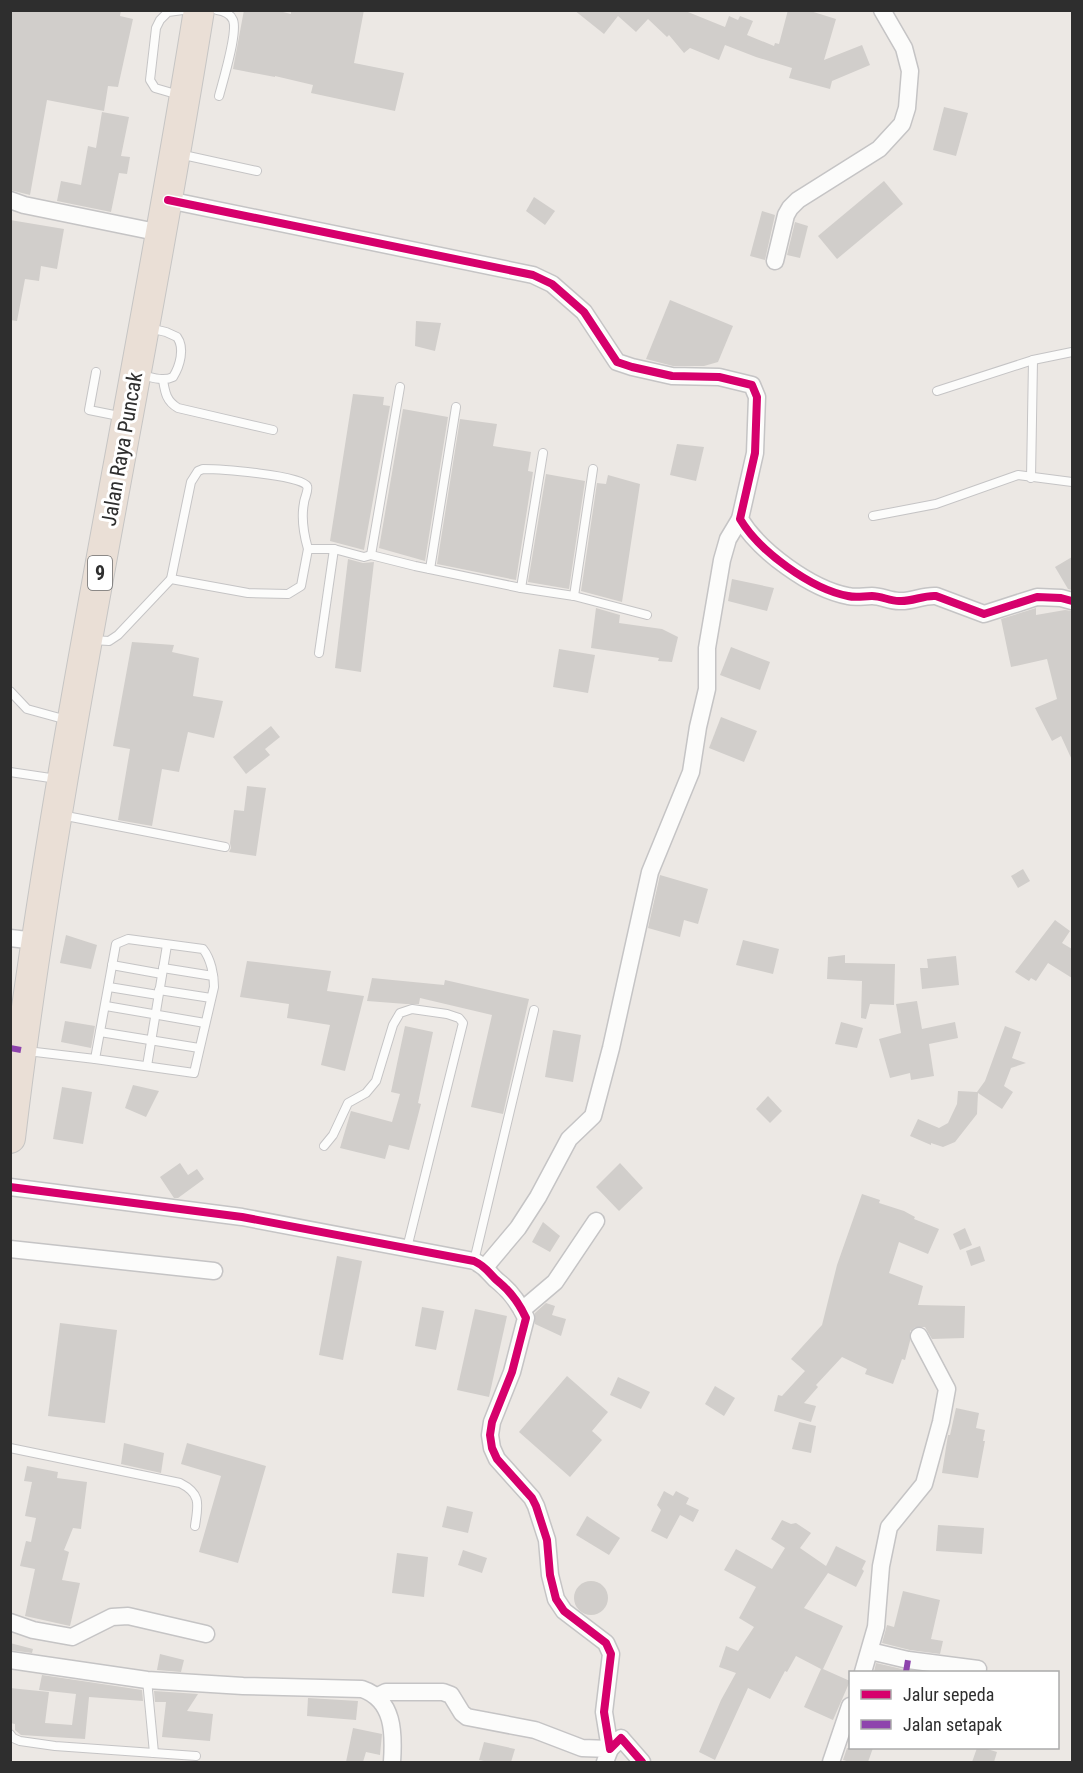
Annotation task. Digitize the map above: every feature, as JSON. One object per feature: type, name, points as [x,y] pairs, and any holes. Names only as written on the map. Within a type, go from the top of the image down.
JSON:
[{"type":"highway","name":"Jalan Raya Puncak","points":[[10,1138],[23,940],[63,780],[127,418],[149,377],[144,327],[168,200],[199,10]]},
{"type":"street","points":[[775,261],[789,208],[879,149],[902,124],[907,108],[910,71],[904,48],[882,10]]},
{"type":"street","points":[[10,200],[24,205],[161,233]]},
{"type":"street","points":[[168,200],[533,274],[552,284],[584,312],[617,362],[632,368],[672,376],[719,377],[752,386],[756,390],[755,453],[740,519],[728,539],[722,560],[707,648],[707,689],[691,772],[650,872],[611,1048],[592,1116],[569,1139],[538,1197],[518,1228],[480,1263]]},
{"type":"street","points":[[740,519],[756,541],[797,572],[822,587],[843,595],[871,596],[898,601],[936,596],[984,614],[990,614],[1012,604],[1037,597],[1072,601]]},
{"type":"street","points":[[10,1187],[242,1217],[480,1263],[511,1292],[526,1318],[513,1372],[492,1422],[490,1435],[492,1448],[497,1459],[532,1497],[536,1506],[547,1540],[549,1575],[556,1599],[564,1611],[606,1642],[611,1654],[604,1712],[607,1756]]},
{"type":"street","points":[[522,1310],[555,1282],[596,1221]]},
{"type":"street","points":[[10,1249],[214,1271]]},
{"type":"street","points":[[863,1671],[876,1627],[884,1551],[889,1527],[924,1484],[941,1422],[947,1389],[920,1336]]},
{"type":"street","points":[[10,1623],[72,1637],[112,1617],[128,1616],[206,1634]]},
{"type":"street","points":[[870,1650],[907,1666],[978,1669]]},
{"type":"street","points":[[10,1660],[147,1680],[243,1686],[362,1689],[378,1696],[387,1708],[391,1721],[392,1762]]},
{"type":"street","points":[[378,1696],[386,1692],[443,1692],[451,1695],[467,1717],[536,1730],[607,1756]]},
{"type":"street","points":[[831,1762],[849,1711]]},
{"type":"street","points":[[607,1756],[621,1738],[642,1762]]},
{"type":"lane","points":[[183,10],[168,12],[156,28],[150,80],[154,88],[186,96]]},
{"type":"lane","points":[[217,10],[232,17],[234,31],[219,96]]},
{"type":"lane","points":[[176,153],[257,171]]},
{"type":"lane","points":[[144,327],[177,337],[182,349],[177,371],[173,377],[149,377]]},
{"type":"lane","points":[[937,391],[1033,360],[1072,352]]},
{"type":"lane","points":[[1031,478],[1033,360]]},
{"type":"lane","points":[[96,372],[89,410],[127,418]]},
{"type":"lane","points":[[149,377],[165,393],[168,400],[178,408],[273,430]]},
{"type":"lane","points":[[371,555],[400,387]]},
{"type":"lane","points":[[430,569],[456,407]]},
{"type":"lane","points":[[521,588],[543,453]]},
{"type":"lane","points":[[88,639],[109,641],[118,635],[171,579],[191,482],[198,471],[203,469],[281,477],[301,480],[306,484],[308,488],[303,508],[304,535],[308,549],[301,586],[288,594],[248,593],[171,579]]},
{"type":"lane","points":[[574,596],[593,469]]},
{"type":"lane","points":[[873,516],[936,504],[1018,475],[1072,482]]},
{"type":"lane","points":[[308,549],[334,549],[364,557],[371,555],[521,588],[574,596],[647,615]]},
{"type":"lane","points":[[319,653],[334,549]]},
{"type":"lane","points":[[10,691],[27,709],[73,722]]},
{"type":"lane","points":[[10,771],[63,780]]},
{"type":"lane","points":[[56,814],[225,847]]},
{"type":"lane","points":[[16,1049],[194,1073],[214,987],[208,958],[203,950],[128,939],[121,940],[117,944],[95,1059]]},
{"type":"lane","points":[[147,1066],[167,945]]},
{"type":"lane","points":[[112,965],[213,976]]},
{"type":"lane","points":[[109,987],[211,998]]},
{"type":"lane","points":[[106,1006],[205,1023]]},
{"type":"lane","points":[[324,1146],[333,1135],[348,1103],[366,1093],[376,1081],[393,1025],[400,1013],[412,1009],[459,1018],[463,1023],[407,1248]]},
{"type":"lane","points":[[480,1263],[534,1010]]},
{"type":"lane","points":[[100,1032],[199,1048]]},
{"type":"lane","points":[[10,1448],[180,1483],[190,1488],[198,1502],[195,1526]]},
{"type":"lane","points":[[147,1680],[154,1753]]},
{"type":"lane","points":[[10,1734],[20,1741],[32,1743],[196,1756]]},
{"type":"building","points":[[10,10],[121,10],[120,16],[133,19],[118,87],[108,86],[104,111],[47,100],[30,195],[10,190]]},
{"type":"building","points":[[244,10],[275,10],[291,14],[291,10],[364,10],[354,63],[404,73],[395,111],[311,93],[313,85],[233,69]]},
{"type":"building","points":[[574,10],[683,10],[725,27],[729,16],[738,20],[740,16],[753,21],[747,35],[774,46],[775,43],[779,44],[788,10],[807,10],[836,19],[824,60],[862,45],[870,65],[832,81],[830,89],[789,78],[792,68],[725,45],[719,60],[690,48],[684,53],[669,35],[667,37],[648,19],[636,32],[618,16],[604,34]]},
{"type":"building","points":[[944,107],[968,113],[956,156],[933,150]]},
{"type":"building","points":[[102,112],[129,117],[121,156],[130,157],[127,174],[119,173],[111,212],[57,201],[61,181],[81,185],[88,146],[96,148]]},
{"type":"building","points":[[884,181],[903,204],[837,259],[818,236]]},
{"type":"building","points":[[534,197],[555,211],[545,225],[526,211]]},
{"type":"building","points":[[762,211],[775,215],[765,260],[750,256]]},
{"type":"building","points":[[10,220],[64,229],[57,269],[41,266],[39,281],[25,279],[17,321],[10,320]]},
{"type":"building","points":[[795,222],[808,226],[800,258],[787,255]]},
{"type":"building","points":[[670,300],[733,326],[718,362],[704,366],[673,366],[646,359]]},
{"type":"building","points":[[416,321],[441,323],[435,351],[415,346]]},
{"type":"building","points":[[353,394],[384,397],[383,405],[390,406],[364,550],[330,541]]},
{"type":"building","points":[[403,409],[448,417],[425,561],[379,548]]},
{"type":"building","points":[[460,419],[497,424],[493,446],[531,452],[528,471],[533,472],[516,580],[437,564]]},
{"type":"building","points":[[677,444],[704,447],[696,481],[670,475]]},
{"type":"building","points":[[546,474],[585,481],[569,589],[528,582]]},
{"type":"building","points":[[608,475],[640,484],[622,602],[581,591],[597,483],[606,484]]},
{"type":"building","points":[[1072,557],[1072,590],[1068,589],[1055,567]]},
{"type":"building","points":[[348,559],[363,563],[374,562],[361,672],[335,668]]},
{"type":"building","points":[[732,579],[774,588],[767,611],[728,601]]},
{"type":"building","points":[[596,608],[620,615],[619,623],[662,629],[678,637],[672,662],[591,648]]},
{"type":"building","points":[[1036,608],[1036,615],[1072,611],[1072,760],[1061,736],[1052,741],[1035,708],[1057,699],[1047,659],[1011,667],[1001,619]]},
{"type":"building","points":[[132,642],[174,645],[172,652],[199,658],[193,696],[223,701],[214,738],[188,732],[179,772],[162,769],[152,826],[118,820],[130,749],[113,746]]},
{"type":"building","points":[[731,647],[770,662],[760,690],[720,675]]},
{"type":"building","points":[[559,649],[595,655],[588,693],[553,687]]},
{"type":"building","points":[[721,717],[757,731],[744,762],[709,748]]},
{"type":"building","points":[[271,726],[280,737],[265,749],[270,755],[246,774],[233,757]]},
{"type":"building","points":[[247,786],[266,788],[256,856],[229,852],[234,810],[244,811]]},
{"type":"building","points":[[1023,869],[1030,881],[1018,888],[1011,876]]},
{"type":"building","points":[[660,875],[708,889],[698,924],[684,920],[680,937],[648,928]]},
{"type":"building","points":[[1055,920],[1070,931],[1062,943],[1072,949],[1072,978],[1048,963],[1036,981],[1031,978],[1029,981],[1015,972]]},
{"type":"building","points":[[66,935],[97,945],[91,969],[60,963]]},
{"type":"building","points":[[743,940],[779,949],[773,974],[736,965]]},
{"type":"building","points":[[845,955],[845,963],[895,964],[894,1005],[870,1004],[866,1019],[861,1018],[862,981],[827,979],[828,957]]},
{"type":"building","points":[[956,956],[959,985],[922,989],[920,968],[928,968],[927,959]]},
{"type":"building","points":[[247,961],[331,971],[327,991],[364,996],[345,1071],[321,1065],[330,1025],[287,1018],[289,1004],[240,997]]},
{"type":"building","points":[[372,978],[444,985],[445,980],[529,999],[503,1114],[471,1107],[492,1015],[420,998],[419,1004],[367,1001]]},
{"type":"building","points":[[917,1001],[922,1029],[955,1022],[958,1038],[929,1044],[934,1076],[911,1080],[910,1073],[890,1078],[879,1039],[901,1033],[896,1004]]},
{"type":"building","points":[[65,1021],[95,1026],[91,1048],[61,1042]]},
{"type":"building","points":[[841,1022],[863,1028],[857,1048],[835,1044]]},
{"type":"building","points":[[405,1026],[433,1032],[418,1103],[421,1104],[409,1150],[389,1145],[385,1159],[340,1148],[351,1111],[392,1122],[400,1094],[391,1092]]},
{"type":"building","points":[[1005,1026],[1021,1032],[1012,1058],[1026,1063],[1011,1068],[1004,1086],[1013,1092],[1002,1109],[978,1093],[977,1114],[955,1142],[943,1147],[931,1143],[931,1145],[910,1136],[918,1119],[939,1128],[948,1123],[957,1104],[958,1091],[977,1092],[985,1081]]},
{"type":"building","points":[[553,1030],[581,1035],[573,1082],[545,1077]]},
{"type":"building","points":[[133,1085],[159,1091],[146,1117],[125,1108]]},
{"type":"building","points":[[62,1087],[92,1092],[83,1144],[53,1139]]},
{"type":"building","points":[[768,1096],[782,1111],[770,1123],[756,1109]]},
{"type":"building","points":[[180,1163],[188,1175],[197,1169],[204,1179],[178,1198],[174,1198],[160,1177]]},
{"type":"building","points":[[620,1163],[643,1188],[619,1211],[596,1187]]},
{"type":"building","points":[[862,1194],[880,1200],[879,1203],[904,1211],[915,1217],[914,1219],[939,1229],[928,1254],[899,1242],[889,1273],[923,1286],[918,1305],[965,1306],[964,1338],[932,1339],[925,1327],[915,1327],[910,1331],[905,1360],[902,1359],[893,1384],[865,1374],[867,1369],[842,1357],[816,1385],[818,1387],[804,1403],[816,1406],[811,1422],[774,1411],[778,1395],[782,1396],[805,1371],[791,1359],[822,1325],[837,1265]]},
{"type":"building","points":[[543,1222],[560,1236],[550,1252],[532,1242]]},
{"type":"building","points":[[965,1228],[972,1245],[960,1250],[953,1234]]},
{"type":"building","points":[[980,1246],[985,1261],[971,1266],[966,1251]]},
{"type":"building","points":[[337,1256],[362,1261],[343,1360],[319,1355]]},
{"type":"building","points":[[546,1303],[555,1306],[552,1315],[566,1319],[561,1336],[535,1324],[535,1313]]},
{"type":"building","points":[[422,1307],[444,1311],[436,1350],[415,1346]]},
{"type":"building","points":[[475,1309],[507,1316],[489,1397],[457,1390]]},
{"type":"building","points":[[60,1323],[117,1330],[105,1423],[48,1416]]},
{"type":"building","points":[[567,1376],[608,1412],[592,1431],[602,1440],[570,1477],[519,1432]]},
{"type":"building","points":[[618,1377],[650,1392],[641,1409],[610,1395]]},
{"type":"building","points":[[715,1386],[735,1398],[724,1416],[705,1404]]},
{"type":"building","points":[[956,1408],[979,1413],[976,1428],[985,1430],[978,1478],[942,1473],[948,1435],[950,1435]]},
{"type":"building","points":[[799,1422],[816,1426],[811,1453],[792,1449]]},
{"type":"building","points":[[124,1443],[164,1453],[161,1473],[121,1464]]},
{"type":"building","points":[[187,1443],[266,1466],[238,1563],[199,1552],[221,1476],[181,1464]]},
{"type":"building","points":[[27,1466],[58,1472],[57,1478],[87,1482],[81,1529],[73,1528],[64,1550],[69,1552],[62,1580],[80,1583],[70,1626],[25,1616],[35,1569],[20,1566],[26,1541],[31,1542],[36,1518],[25,1516],[32,1482],[24,1481]]},
{"type":"building","points":[[664,1491],[673,1496],[676,1491],[689,1498],[686,1504],[699,1510],[693,1522],[680,1515],[667,1539],[651,1531],[661,1510],[657,1505]]},
{"type":"building","points":[[447,1506],[473,1512],[468,1533],[442,1527]]},
{"type":"building","points":[[587,1516],[620,1538],[609,1555],[576,1535]]},
{"type":"building","points":[[782,1520],[791,1524],[796,1523],[811,1533],[800,1548],[826,1566],[836,1546],[866,1561],[856,1587],[828,1573],[804,1608],[843,1626],[823,1669],[849,1681],[849,1683],[833,1720],[804,1707],[821,1669],[796,1656],[770,1699],[748,1688],[715,1760],[699,1752],[721,1700],[736,1673],[719,1667],[726,1646],[738,1651],[754,1627],[739,1618],[756,1587],[724,1570],[736,1549],[772,1569],[785,1548],[771,1539]]},
{"type":"building","points":[[938,1525],[984,1528],[982,1554],[936,1551]]},
{"type":"building","points":[[463,1550],[487,1558],[482,1573],[458,1565]]},
{"type":"building","points":[[397,1553],[428,1557],[424,1597],[392,1593]]},
{"type":"building","points":[[591,1581],[603,1586],[608,1598],[603,1610],[591,1615],[579,1610],[574,1598],[579,1586]]},
{"type":"building","points":[[903,1591],[940,1600],[931,1639],[943,1641],[940,1654],[882,1643],[887,1625],[894,1627]]},
{"type":"building","points":[[10,1643],[33,1649],[32,1653],[10,1650]]},
{"type":"building","points":[[160,1654],[184,1660],[181,1672],[157,1670]]},
{"type":"building","points":[[876,1663],[914,1671],[874,1671]]},
{"type":"building","points":[[42,1675],[142,1690],[143,1701],[89,1697],[85,1739],[21,1735],[15,1730],[15,1724],[10,1723],[10,1688],[49,1692],[45,1723],[72,1725],[76,1694],[39,1690]]},
{"type":"building","points":[[154,1691],[198,1694],[187,1711],[213,1714],[210,1741],[162,1737],[166,1702],[155,1702]]},
{"type":"building","points":[[308,1698],[358,1701],[356,1720],[307,1716]]},
{"type":"building","points":[[353,1728],[382,1734],[380,1755],[366,1752],[363,1762],[346,1762]]},
{"type":"building","points":[[484,1742],[515,1749],[511,1762],[479,1760]]},
{"type":"building","points":[[847,1748],[873,1749],[868,1762],[843,1760]]},
{"type":"building","points":[[977,1749],[997,1752],[994,1762],[972,1762]]},
{"type":"marked path","points":[[10,1048],[21,1050]]},
{"type":"marked path","points":[[906,1671],[908,1660]]},
{"type":"cycle path","points":[[168,200],[533,275],[552,284],[584,312],[617,362],[672,376],[719,377],[752,385],[757,397],[755,453],[740,519],[773,556],[818,586],[848,596],[875,596],[896,601],[936,596],[984,614],[1037,597],[1072,601]]},
{"type":"cycle path","points":[[10,1187],[242,1217],[474,1261],[486,1269],[512,1295],[526,1318],[512,1372],[492,1422],[490,1435],[492,1448],[497,1459],[532,1498],[536,1506],[547,1540],[550,1575],[556,1599],[564,1611],[606,1643],[611,1654],[604,1712],[610,1749],[621,1738],[642,1762]]}]
